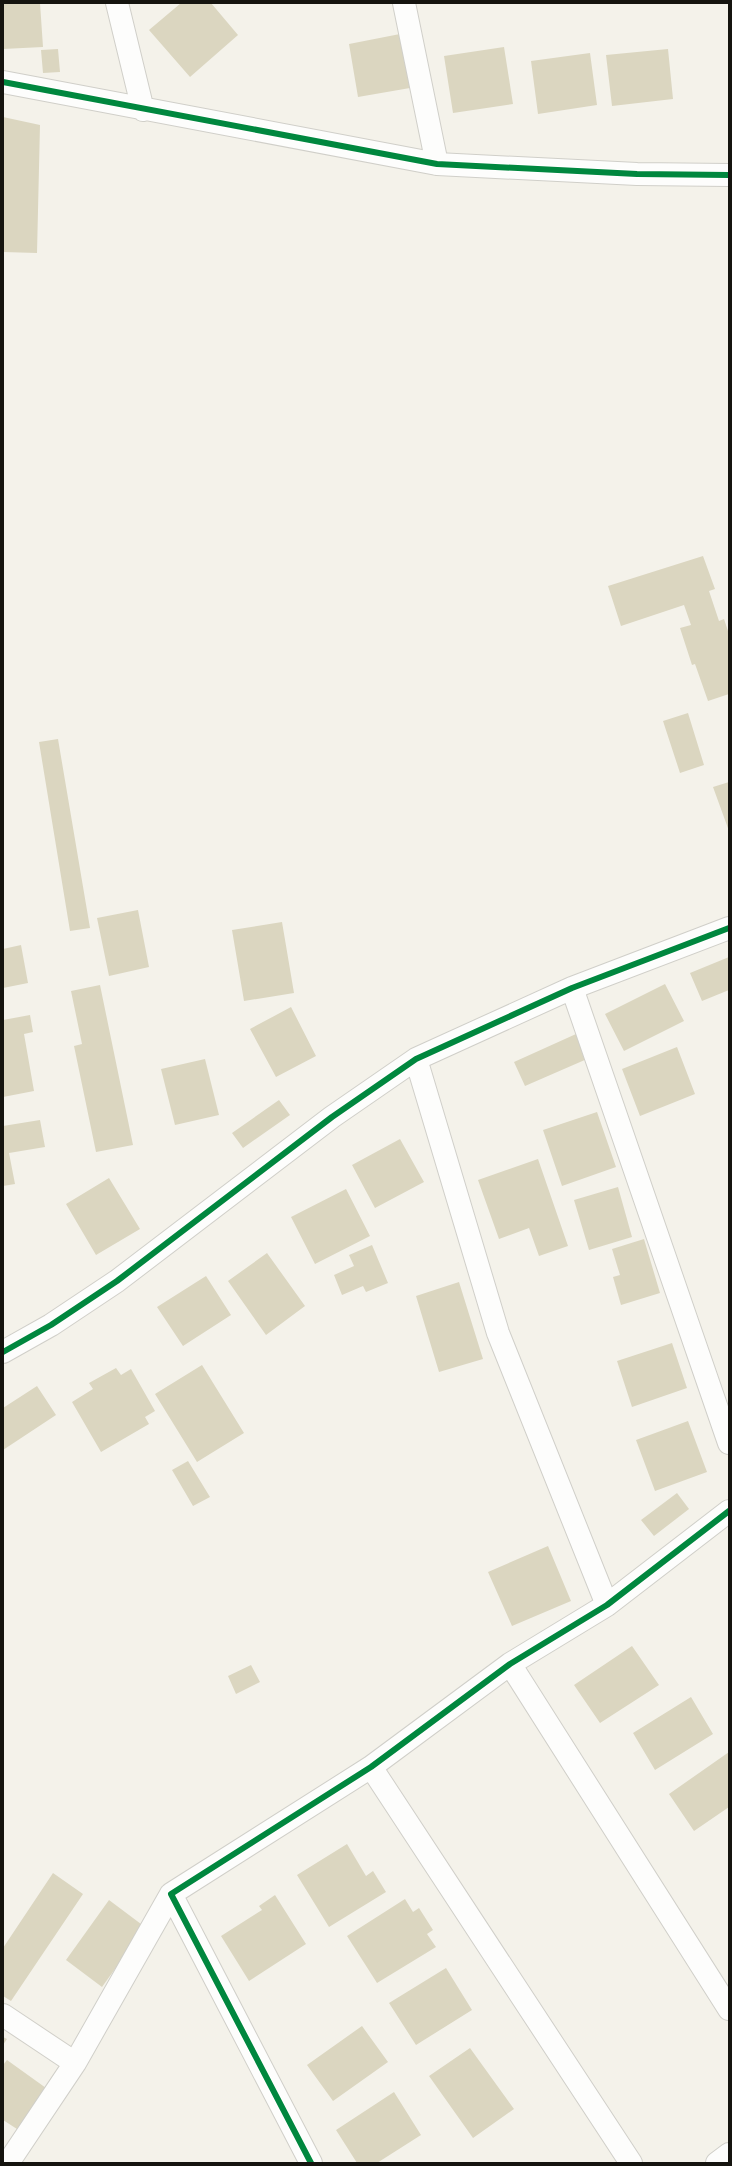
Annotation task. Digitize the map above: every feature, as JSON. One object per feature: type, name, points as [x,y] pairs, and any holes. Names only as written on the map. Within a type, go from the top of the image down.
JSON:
[{"type":"street","points":[[117,3],[143,110]]},
{"type":"street","points":[[404,3],[437,164]]},
{"type":"street","points":[[3,82],[143,110],[437,164],[638,174],[729,175]]},
{"type":"street","points":[[3,1352],[51,1325],[117,1282],[332,1117],[416,1059],[572,988],[729,928]]},
{"type":"street","points":[[572,988],[729,1444]]},
{"type":"street","points":[[416,1059],[498,1333],[607,1605]]},
{"type":"street","points":[[8,2163],[75,2063],[171,1894],[371,1767],[510,1664],[607,1605],[729,1510]]},
{"type":"street","points":[[510,1664],[729,2009]]},
{"type":"street","points":[[371,1767],[631,2163]]},
{"type":"street","points":[[171,1894],[311,2163]]},
{"type":"street","points":[[3,2016],[75,2063]]},
{"type":"street","points":[[717,2163],[729,2154]]},
{"type":"building","points":[[3,3],[40,3],[43,47],[3,49]]},
{"type":"building","points":[[181,3],[211,3],[238,35],[190,77],[149,30]]},
{"type":"building","points":[[400,34],[410,88],[358,97],[349,44]]},
{"type":"building","points":[[504,47],[513,104],[453,113],[444,56]]},
{"type":"building","points":[[58,49],[60,72],[43,73],[41,50]]},
{"type":"building","points":[[668,49],[673,99],[612,106],[606,55]]},
{"type":"building","points":[[590,53],[597,105],[538,114],[531,61]]},
{"type":"building","points":[[3,117],[40,125],[37,253],[3,252]]},
{"type":"building","points":[[703,556],[715,589],[709,591],[719,621],[724,619],[729,634],[729,694],[708,701],[695,664],[692,665],[680,628],[691,625],[684,605],[621,626],[608,586]]},
{"type":"building","points":[[688,713],[704,765],[680,773],[663,721]]},
{"type":"building","points":[[58,739],[90,928],[70,931],[39,742]]},
{"type":"building","points":[[729,782],[729,831],[713,787]]},
{"type":"building","points":[[138,910],[149,967],[109,976],[97,918]]},
{"type":"building","points":[[282,922],[294,993],[244,1001],[232,930]]},
{"type":"building","points":[[21,945],[28,983],[3,988],[3,949]]},
{"type":"building","points":[[729,957],[729,990],[702,1001],[690,973]]},
{"type":"building","points":[[665,984],[684,1021],[624,1051],[605,1014]]},
{"type":"building","points":[[100,985],[133,1145],[96,1152],[74,1046],[82,1044],[71,991]]},
{"type":"building","points":[[291,1007],[316,1056],[276,1077],[250,1029]]},
{"type":"building","points":[[30,1015],[33,1032],[24,1034],[34,1091],[3,1097],[3,1020]]},
{"type":"building","points":[[576,1034],[587,1059],[525,1086],[514,1062]]},
{"type":"building","points":[[677,1047],[695,1094],[640,1116],[622,1069]]},
{"type":"building","points":[[205,1059],[219,1115],[175,1125],[161,1069]]},
{"type":"building","points":[[279,1100],[290,1115],[243,1148],[232,1133]]},
{"type":"building","points":[[597,1112],[616,1167],[562,1186],[543,1130]]},
{"type":"building","points":[[40,1120],[45,1147],[9,1153],[15,1184],[3,1186],[3,1126]]},
{"type":"building","points":[[400,1139],[424,1182],[375,1208],[352,1165]]},
{"type":"building","points":[[538,1159],[568,1246],[539,1256],[529,1228],[499,1239],[478,1180]]},
{"type":"building","points":[[109,1178],[140,1229],[96,1255],[66,1204]]},
{"type":"building","points":[[618,1187],[632,1237],[589,1250],[574,1200]]},
{"type":"building","points":[[346,1189],[370,1236],[315,1264],[291,1217]]},
{"type":"building","points":[[644,1239],[660,1293],[621,1305],[613,1277],[620,1275],[612,1249]]},
{"type":"building","points":[[372,1245],[388,1283],[366,1292],[363,1286],[342,1295],[334,1275],[354,1266],[349,1255]]},
{"type":"building","points":[[267,1253],[305,1306],[266,1335],[228,1281]]},
{"type":"building","points":[[206,1276],[231,1315],[183,1346],[157,1307]]},
{"type":"building","points":[[459,1282],[483,1359],[439,1372],[416,1296]]},
{"type":"building","points":[[672,1343],[687,1388],[632,1407],[617,1361]]},
{"type":"building","points":[[202,1365],[244,1433],[197,1462],[155,1394]]},
{"type":"building","points":[[116,1368],[121,1375],[131,1369],[155,1411],[145,1417],[149,1424],[101,1452],[72,1402],[93,1389],[89,1383]]},
{"type":"building","points":[[37,1386],[56,1415],[3,1450],[3,1408]]},
{"type":"building","points":[[688,1421],[707,1472],[655,1491],[636,1440]]},
{"type":"building","points":[[188,1461],[210,1497],[193,1506],[172,1470]]},
{"type":"building","points":[[677,1493],[689,1509],[654,1536],[641,1520]]},
{"type":"building","points":[[548,1546],[571,1601],[512,1626],[488,1572]]},
{"type":"building","points":[[632,1646],[659,1685],[600,1723],[574,1685]]},
{"type":"building","points":[[251,1665],[260,1682],[236,1694],[228,1676]]},
{"type":"building","points":[[691,1697],[713,1734],[655,1770],[633,1733]]},
{"type":"building","points":[[729,1752],[729,1807],[694,1831],[669,1794]]},
{"type":"building","points":[[347,1844],[366,1876],[373,1871],[386,1892],[329,1927],[297,1875]]},
{"type":"building","points":[[53,1873],[83,1894],[11,2001],[3,1996],[3,1948]]},
{"type":"building","points":[[275,1895],[306,1944],[249,1981],[221,1936],[262,1910],[259,1906]]},
{"type":"building","points":[[405,1899],[413,1912],[419,1908],[433,1930],[427,1934],[436,1947],[377,1983],[347,1936]]},
{"type":"building","points":[[109,1900],[145,1927],[102,1987],[66,1960]]},
{"type":"building","points":[[446,1968],[472,2010],[416,2045],[389,2003]]},
{"type":"building","points":[[362,2026],[388,2062],[333,2101],[307,2065]]},
{"type":"building","points":[[3,2037],[7,2039],[3,2045]]},
{"type":"building","points":[[470,2048],[514,2109],[473,2138],[429,2076]]},
{"type":"building","points":[[7,2060],[46,2088],[17,2129],[3,2120],[3,2065]]},
{"type":"building","points":[[394,2092],[421,2135],[377,2163],[357,2163],[336,2130]]},
{"type":"cycle path","points":[[3,82],[437,164],[637,174],[729,175]]},
{"type":"cycle path","points":[[3,1352],[51,1325],[117,1281],[332,1117],[416,1059],[572,988],[729,928]]},
{"type":"cycle path","points":[[311,2163],[171,1894],[371,1767],[510,1664],[607,1605],[729,1511]]}]
